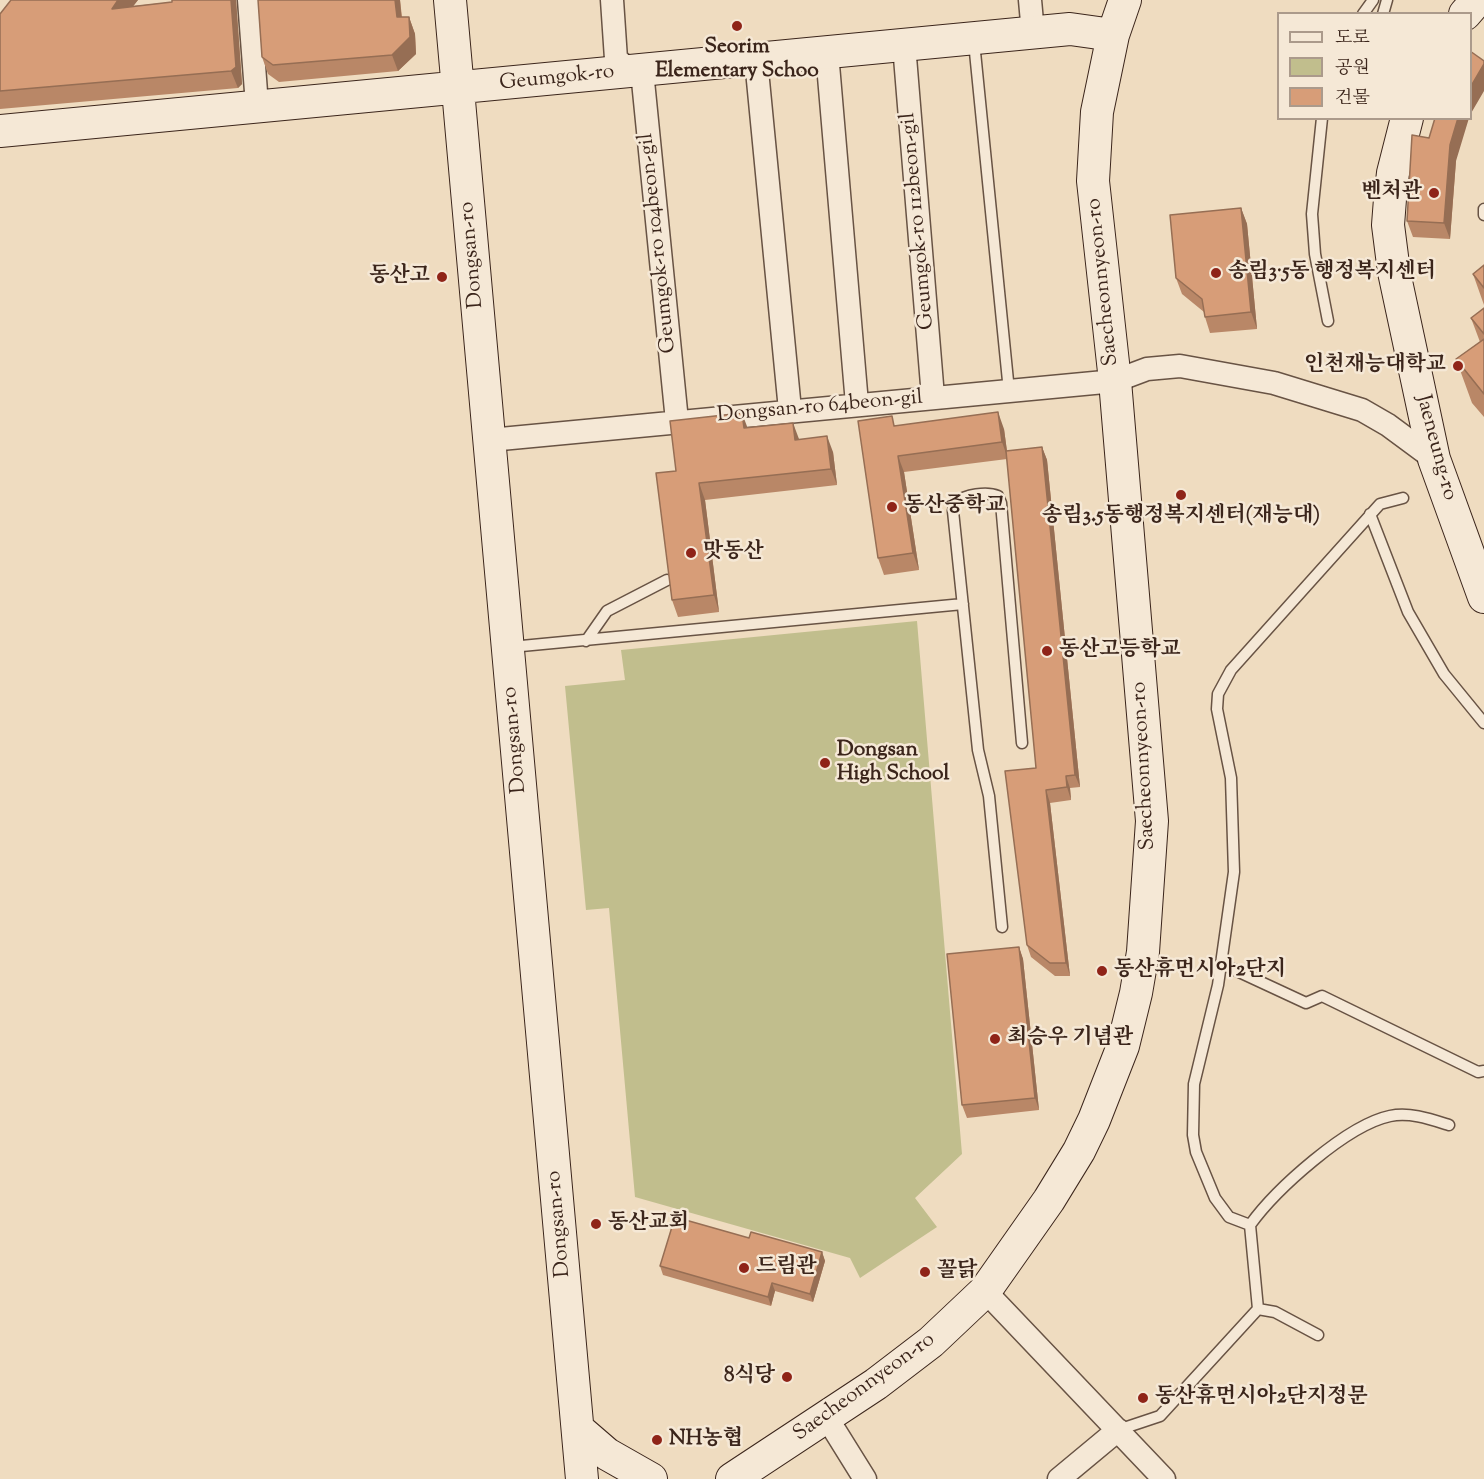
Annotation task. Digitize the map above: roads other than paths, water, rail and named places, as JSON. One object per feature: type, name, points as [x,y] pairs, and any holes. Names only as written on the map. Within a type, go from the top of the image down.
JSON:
[{"type":"street","points":[[249,0],[257,105]]},
{"type":"street","name":"Dongsan-ro","points":[[450,0],[582,1479]]},
{"type":"street","points":[[612,0],[616,59],[629,72]]},
{"type":"street","points":[[1029,0],[1033,33]]},
{"type":"street","name":"Saecheonnyeon-ro","points":[[732,1479],[827,1418],[932,1342],[985,1291],[1049,1200],[1094,1120],[1123,1046],[1137,993],[1143,952],[1152,821],[1115,381],[1093,181],[1097,112],[1113,34],[1125,0]]},
{"type":"street","points":[[1467,12],[1477,0]]},
{"type":"street","name":"Geumgok-ro","points":[[0,131],[1070,29],[1113,34]]},
{"type":"street","name":"Geumgok-ro 112beon-gil","points":[[904,45],[933,397]]},
{"type":"street","points":[[826,53],[857,404]]},
{"type":"street","points":[[756,60],[790,410]]},
{"type":"street","name":"Geumgok-ro 104beon-gil","points":[[629,72],[643,81],[677,421]]},
{"type":"street","name":"Jaeneung-ro","points":[[1406,120],[1393,173],[1388,225],[1394,272],[1434,459],[1484,597]]},
{"type":"street","name":"Dongsan-ro 64beon-gil","points":[[490,440],[1115,381],[1147,369],[1180,366],[1274,382],[1362,410],[1388,425],[1434,459]]},
{"type":"street","points":[[985,1291],[1164,1479]]},
{"type":"street","points":[[827,1418],[865,1479]]},
{"type":"street","points":[[1059,1479],[1118,1430]]},
{"type":"street","points":[[570,1479],[579,1438],[651,1479]]},
{"type":"lane","points":[[974,38],[1009,391]]},
{"type":"lane","points":[[1322,120],[1312,214],[1315,254],[1328,321]]},
{"type":"lane","points":[[1484,209],[1484,215]]},
{"type":"lane","points":[[1002,927],[989,796],[978,750],[953,511],[955,502],[962,497],[991,493],[998,496],[1001,503],[1022,743]]},
{"type":"lane","points":[[1250,1225],[1229,1217],[1215,1198],[1196,1152],[1193,1136],[1194,1084],[1222,964],[1234,872],[1231,778],[1218,724],[1218,694],[1231,670],[1370,514],[1380,504],[1403,498]]},
{"type":"lane","points":[[1370,514],[1408,612],[1444,674],[1484,723]]},
{"type":"lane","points":[[586,641],[608,611],[667,580]]},
{"type":"lane","points":[[508,647],[963,604]]},
{"type":"lane","points":[[1222,964],[1306,1003],[1322,996],[1478,1072],[1484,1071]]},
{"type":"lane","points":[[1118,1430],[1160,1416],[1258,1310],[1250,1225],[1277,1192],[1366,1123],[1392,1116],[1422,1117],[1449,1125]]},
{"type":"lane","points":[[1258,1310],[1275,1312],[1318,1335]]},
{"type":"place","name":"Seorim Elementary Schoo","points":[[737,26]]},
{"type":"place","name":"벤처관","points":[[1434,193]]},
{"type":"place","name":"송림3·5동 행정복지센터","points":[[1216,273]]},
{"type":"place","name":"동산고","points":[[442,277]]},
{"type":"place","name":"인천재능대학교","points":[[1458,366]]},
{"type":"place","name":"송림3.5동행정복지센터(재능대)","points":[[1181,495]]},
{"type":"place","name":"동산중학교","points":[[892,507]]},
{"type":"place","name":"맛동산","points":[[691,553]]},
{"type":"place","name":"동산고등학교","points":[[1047,651]]},
{"type":"place","name":"Dongsan High School","points":[[825,763]]},
{"type":"place","name":"동산휴먼시아2단지","points":[[1102,971]]},
{"type":"place","name":"최승우 기념관","points":[[995,1039]]},
{"type":"place","name":"동산교회","points":[[596,1224]]},
{"type":"place","name":"드림관","points":[[744,1268]]},
{"type":"place","name":"꼴닭","points":[[925,1272]]},
{"type":"place","name":"8식당","points":[[787,1377]]},
{"type":"place","name":"동산휴먼시아2단지정문","points":[[1143,1398]]},
{"type":"place","name":"NH농협","points":[[657,1440]]}]
